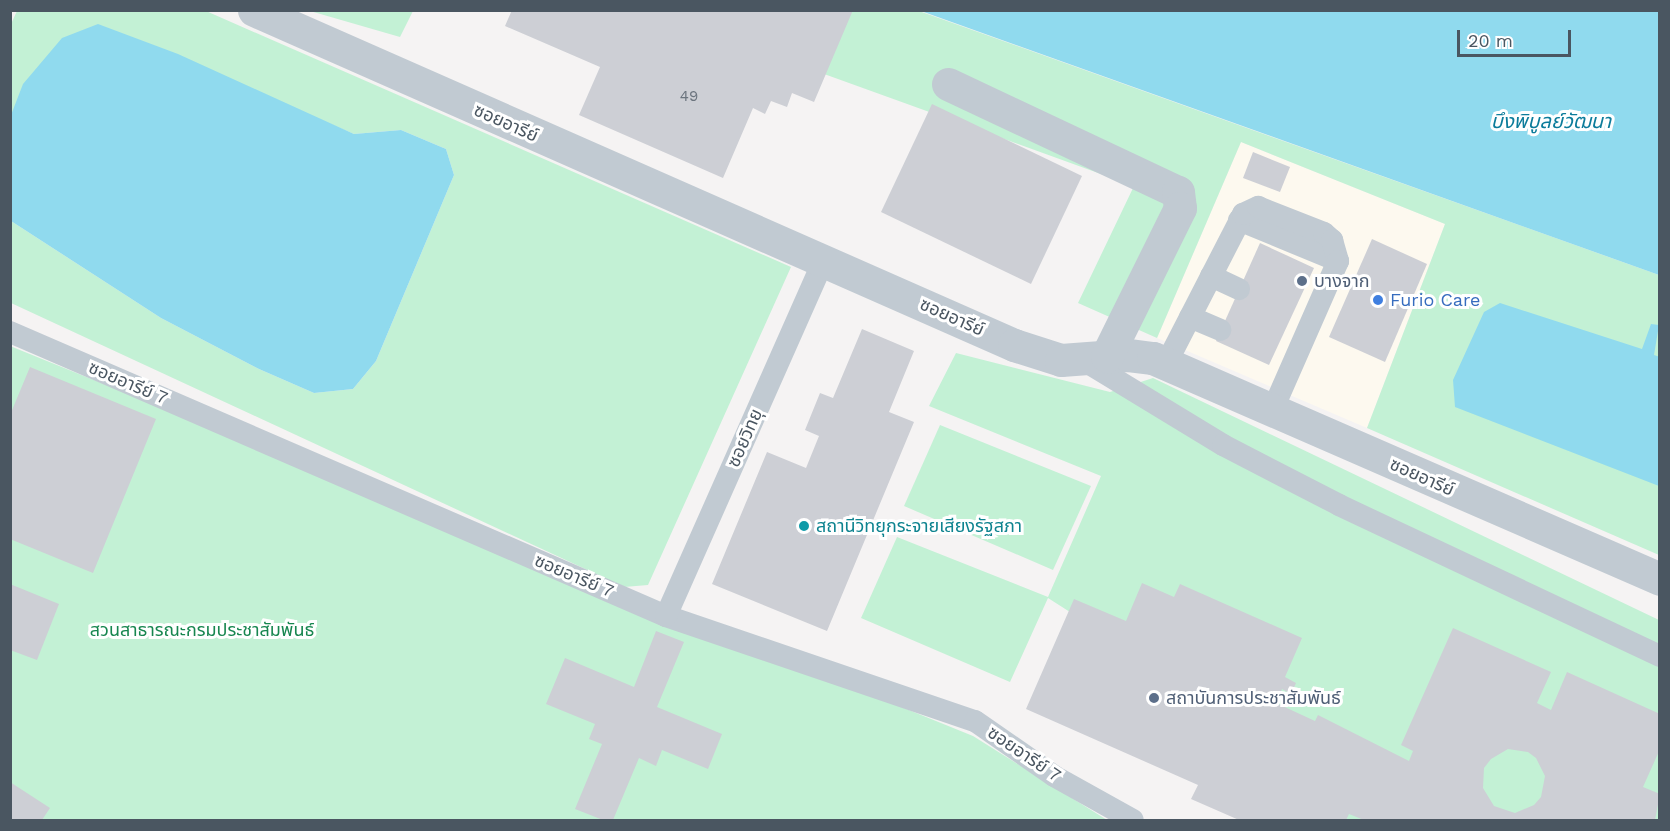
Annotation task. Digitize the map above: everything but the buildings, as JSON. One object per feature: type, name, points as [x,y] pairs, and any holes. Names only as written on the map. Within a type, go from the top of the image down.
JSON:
[{"type":"street","name":"ซอยอารีย์","points":[[254,10],[1014,345],[1061,360],[1094,357],[1144,357],[1166,364],[1659,579]]},
{"type":"street","points":[[948,84],[1173,186],[1178,192],[1180,208],[1094,357]]},
{"type":"lane","points":[[1166,364],[1243,214],[1258,207],[1324,233],[1332,240],[1338,261],[1302,317],[1284,358],[1272,411]]},
{"type":"lane","name":"ซอยวิทยุ","points":[[666,616],[823,261]]},
{"type":"lane","points":[[1211,276],[1239,289]]},
{"type":"lane","points":[[1190,317],[1220,330]]},
{"type":"lane","name":"ซอยอารีย์ 7","points":[[10,332],[666,616],[975,721],[1054,776],[1133,820]]},
{"type":"lane","points":[[1094,357],[1223,445],[1339,505],[1659,656]]},
{"type":"shaded area","name":"บางจาก","points":[[1241,142],[1445,224],[1367,428],[1157,338]]},
{"type":"green space","points":[[17,11],[206,11],[791,267],[648,585],[624,587],[11,303],[11,221],[161,318],[259,369],[314,393],[353,389],[376,361],[454,175],[446,149],[401,130],[354,134],[293,108],[11,115],[11,24]]},
{"type":"green space","points":[[310,11],[413,11],[400,37]]},
{"type":"green space","points":[[846,11],[919,11],[1659,275],[1659,555],[1367,428],[1445,224],[1241,142],[1157,338],[1078,303],[1134,186],[813,70]]},
{"type":"green space","name":"สวนสาธารณะกรมประชาสัมพันธ์","points":[[10,346],[973,736],[1107,820],[11,820]]},
{"type":"green space","points":[[956,353],[1110,392],[1153,378],[1659,620],[1659,820],[1336,820],[1347,789],[1048,598],[1010,682],[861,618],[897,537],[1048,597],[1101,476],[929,406]]},
{"type":"green space","points":[[940,425],[1091,486],[1053,570],[904,506]]},
{"type":"water","name":"บึงพิบูลย์วัฒนา","points":[[921,11],[1659,11],[1659,275]]},
{"type":"water","points":[[98,24],[178,54],[354,134],[401,130],[446,149],[454,175],[376,361],[353,389],[314,393],[259,369],[161,318],[11,221],[11,115],[23,84],[62,38]]},
{"type":"water","points":[[1500,303],[1642,349],[1651,324],[1659,325],[1654,355],[1660,357],[1659,486],[1455,407],[1453,380],[1484,312]]},
{"type":"place","name":"บางจาก","points":[[1302,281]]},
{"type":"place","name":"Furio Care","points":[[1378,300]]},
{"type":"place","name":"สถานีวิทยุกระจายเสียงรัฐสภา","points":[[804,526]]},
{"type":"place","name":"สถาบันการประชาสัมพันธ์","points":[[1154,698]]}]
